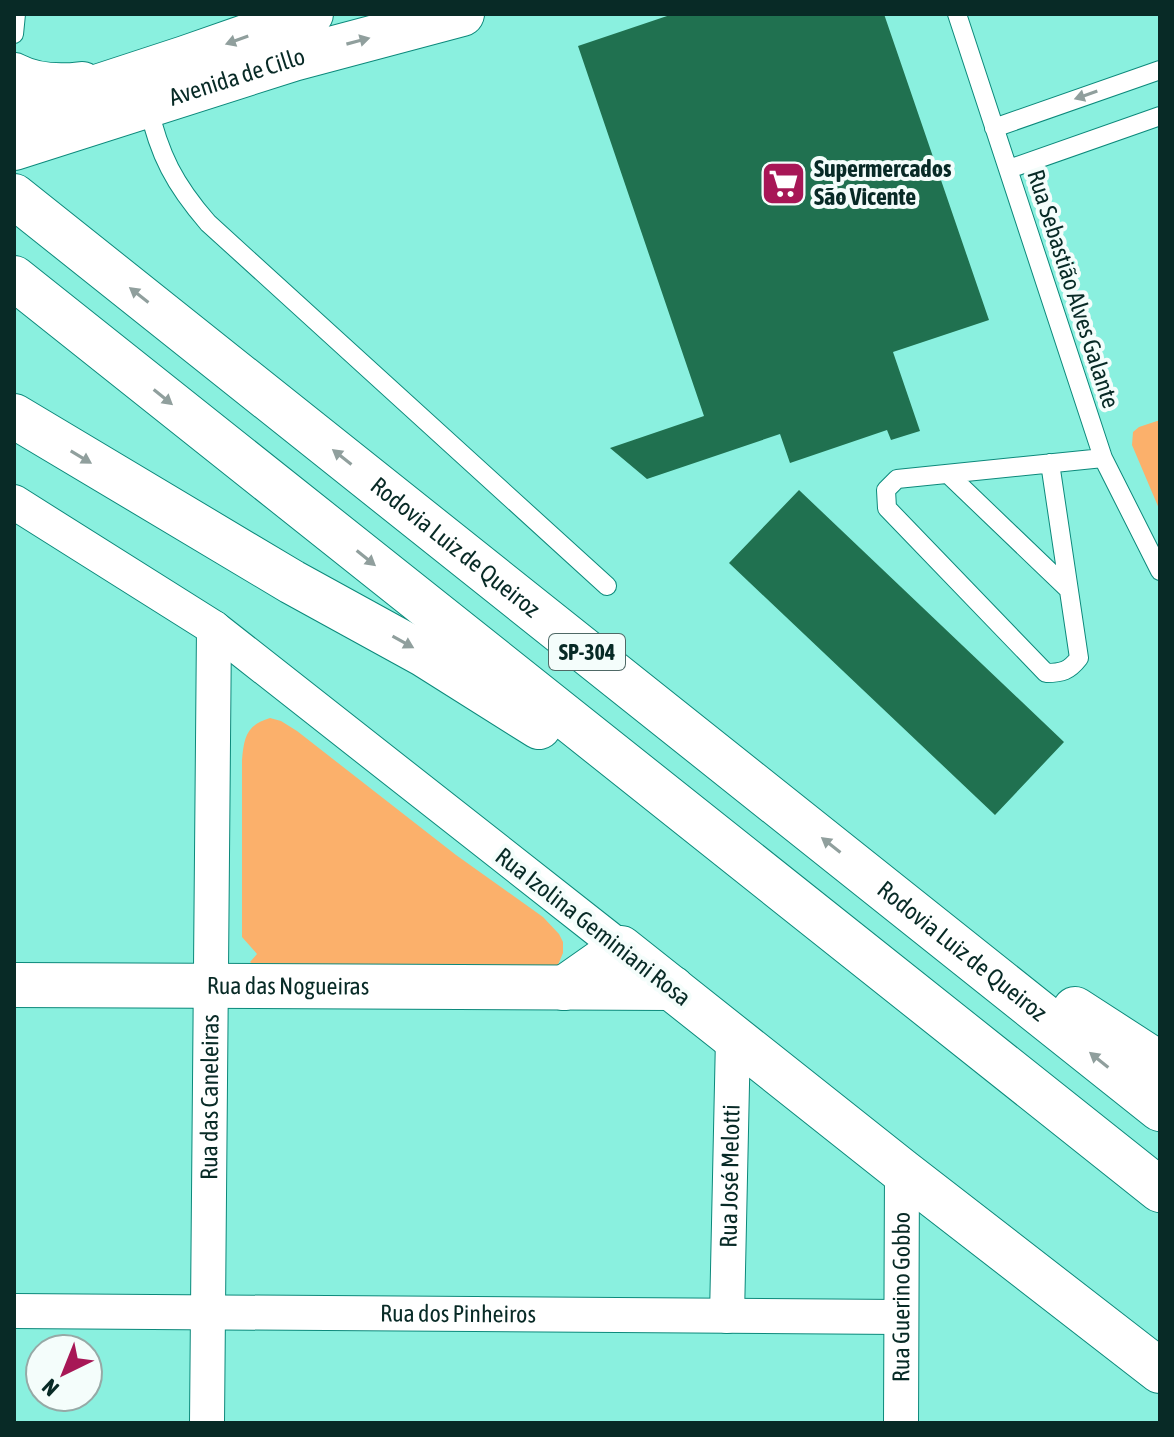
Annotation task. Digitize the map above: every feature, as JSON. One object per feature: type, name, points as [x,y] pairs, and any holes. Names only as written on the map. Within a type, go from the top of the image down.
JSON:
[{"type":"main road","name":"Avenida de Cillo","points":[[24,133],[112,81],[185,58],[295,32],[462,14]]},
{"type":"main road","name":"Avenida de Cillo","points":[[24,133],[148,105],[295,32]]},
{"type":"main road","points":[[14,75],[59,87],[112,81]]},
{"type":"main road","name":"Rodovia Luiz de Queiroz","points":[[14,196],[1160,1109]]},
{"type":"main road","name":"SP-304","points":[[14,278],[1156,1187]]},
{"type":"main road","points":[[14,416],[292,582],[423,654],[563,742],[1156,1187]]},
{"type":"main road","points":[[875,881],[1160,1064]]},
{"type":"main road","points":[[564,988],[621,948]]},
{"type":"main road","name":"Rua Izolina Geminiani Rosa","points":[[621,948],[1160,1371]]},
{"type":"main road","name":"Rua das Nogueiras","points":[[14,985],[672,988]]},
{"type":"street","name":"Rua Izolina Geminiani Rosa","points":[[14,502],[214,628],[621,948]]},
{"type":"street","name":"Rua das Caneleiras","points":[[207,1423],[214,628]]},
{"type":"street","name":"Rua José Melotti","points":[[727,1316],[733,1038]]},
{"type":"street","name":"Rua Guerino Gobbo","points":[[901,1423],[902,1171]]},
{"type":"street","name":"Rua dos Pinheiros","points":[[14,1311],[901,1317]]},
{"type":"lane","points":[[14,34],[16,14]]},
{"type":"lane","name":"Rua Sebastião Alves Galante","points":[[957,14],[1103,458],[1160,571]]},
{"type":"lane","points":[[994,128],[1160,70]]},
{"type":"lane","points":[[148,105],[170,173],[208,223],[607,586]]},
{"type":"lane","points":[[1009,169],[1160,116]]},
{"type":"lane","points":[[1050,463],[1079,658],[1071,669],[1060,673],[1046,673],[887,508],[886,490],[897,479],[1050,463],[1103,458]]},
{"type":"lane","points":[[948,474],[1069,590]]},
{"type":"shaded area","points":[[1160,420],[1160,511],[1132,445],[1133,432]]},
{"type":"shaded area","points":[[270,718],[297,731],[456,855],[543,917],[563,942],[563,953],[557,967],[264,973],[250,962],[257,954],[242,937],[242,760],[248,733],[256,724]]},
{"type":"building","name":"Supermercados São Vicente","points":[[673,14],[884,14],[989,320],[893,352],[920,431],[891,440],[887,430],[790,463],[780,434],[647,479],[610,448],[704,416],[578,46]]},
{"type":"building","points":[[799,490],[1064,742],[995,815],[729,563]]},
{"type":"place","name":"Supermercados São Vicente","points":[[783,183]]}]
